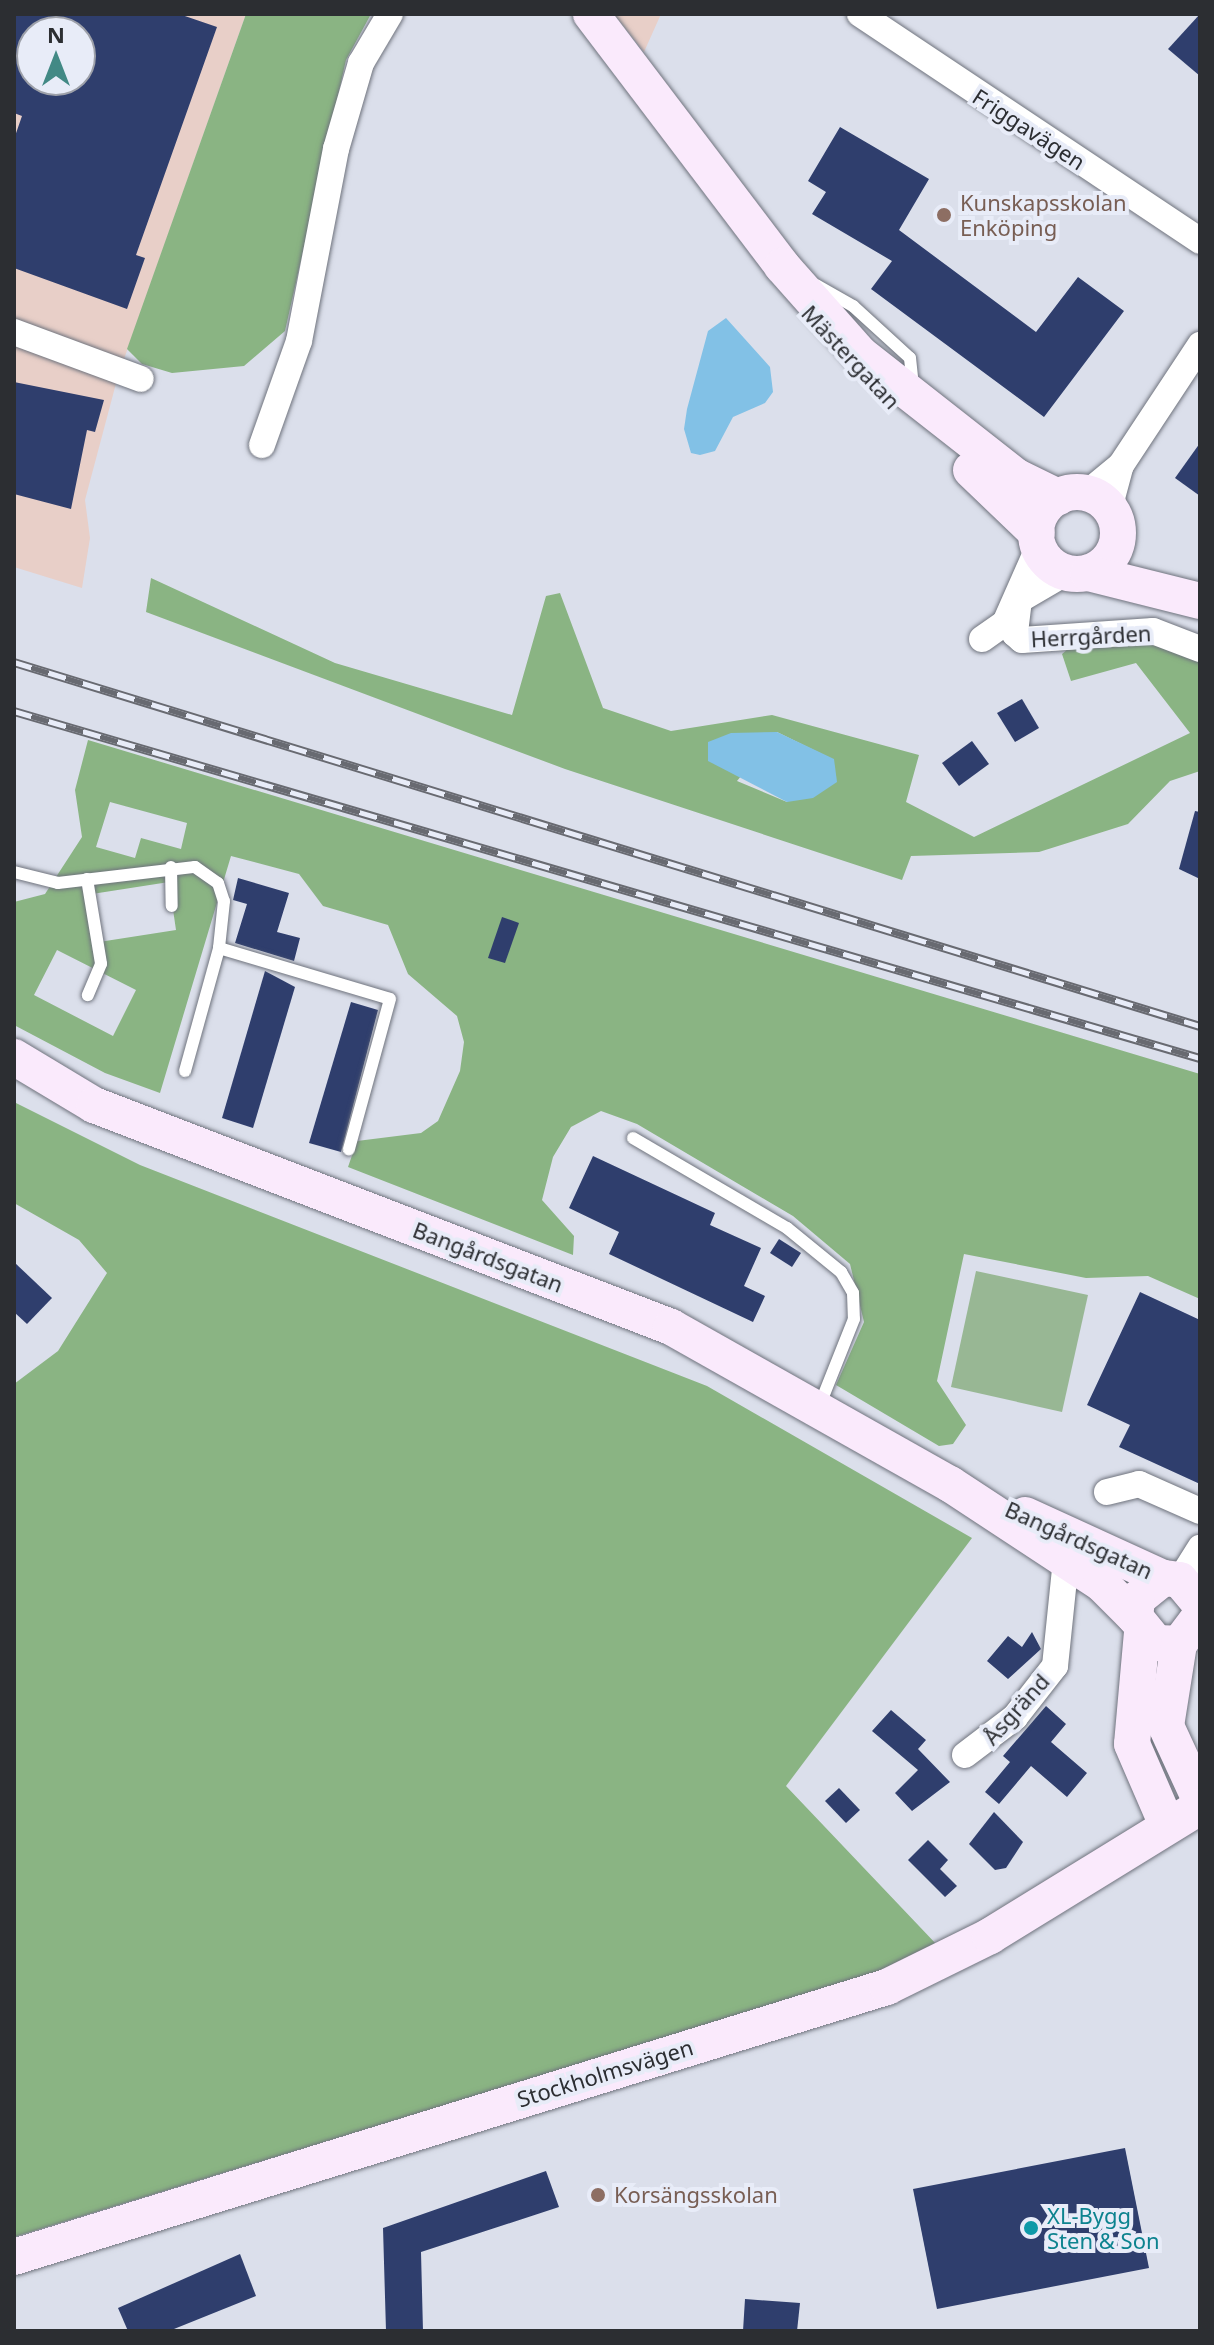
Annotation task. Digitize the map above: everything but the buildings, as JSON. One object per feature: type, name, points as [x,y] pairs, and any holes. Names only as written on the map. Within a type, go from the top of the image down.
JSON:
[{"type":"main road","name":"Mästergatan","points":[[591,14],[782,266],[909,397],[1017,477],[1073,495],[1117,528],[1196,600]]},
{"type":"main road","name":"Mästergatan","points":[[697,155],[771,268],[849,361],[1038,539],[1078,573],[1196,600]]},
{"type":"main road","points":[[1038,539],[1042,512],[1073,495]]},
{"type":"main road","points":[[1078,573],[1111,557],[1117,528]]},
{"type":"main road","name":"Bangårdsgatan","points":[[14,1057],[94,1105],[671,1327],[950,1484],[1189,1609]]},
{"type":"main road","name":"Bangårdsgatan","points":[[950,1484],[1066,1560],[1138,1625]]},
{"type":"main road","points":[[1167,1825],[1132,1744],[1137,1599],[1189,1609]]},
{"type":"main road","points":[[1138,1625],[1189,1609]]},
{"type":"main road","points":[[1189,1609],[1166,1726],[1200,1800]]},
{"type":"main road","name":"Stockholmsvägen","points":[[14,2257],[887,1987],[990,1936],[1200,1807]]},
{"type":"street","points":[[262,445],[299,341],[336,149],[361,63],[390,14]]},
{"type":"street","name":"Friggavägen","points":[[860,14],[1200,241]]},
{"type":"street","points":[[14,332],[141,379]]},
{"type":"street","points":[[1117,528],[1112,498],[1121,465],[1200,345]]},
{"type":"street","points":[[1073,495],[1121,465]]},
{"type":"street","points":[[982,639],[1005,623],[1019,600],[1038,539]]},
{"type":"street","points":[[1019,600],[1078,573]]},
{"type":"street","name":"Herrgården","points":[[1019,600],[1015,634],[1022,640],[1153,631],[1200,649]]},
{"type":"street","points":[[1107,1492],[1139,1484],[1200,1511]]},
{"type":"street","points":[[1189,1609],[1200,1548]]},
{"type":"street","name":"Åsgränd","points":[[965,1755],[1015,1717],[1055,1666],[1066,1560]]},
{"type":"lane","points":[[171,867],[172,906]]},
{"type":"lane","points":[[14,872],[58,883],[171,867],[195,867],[218,883],[227,920],[185,1071]]},
{"type":"lane","points":[[87,879],[101,964],[88,995]]},
{"type":"lane","points":[[219,948],[390,999],[349,1149]]},
{"type":"lane","points":[[633,1138],[787,1228],[841,1272],[853,1293],[854,1319],[818,1410]]},
{"type":"shaded area","points":[[14,14],[246,14],[118,376],[85,500],[90,538],[82,588],[14,567]]},
{"type":"shaded area","points":[[614,14],[661,14],[644,52]]},
{"type":"green space","points":[[246,14],[371,14],[346,60],[285,331],[244,366],[172,373],[142,364],[127,349]]},
{"type":"green space","points":[[151,578],[335,663],[512,715],[546,596],[560,593],[603,708],[671,731],[772,715],[919,755],[906,802],[974,837],[1190,733],[1136,663],[1071,681],[1062,654],[1074,644],[1153,639],[1200,662],[1200,771],[1170,781],[1128,824],[1039,852],[911,856],[902,880],[565,769],[146,612]],"holes":[[[777,732],[834,760],[787,802],[737,781]]]},
{"type":"green space","points":[[88,740],[1200,1074],[1200,1299],[1148,1276],[1086,1278],[964,1254],[937,1381],[966,1425],[953,1444],[939,1446],[836,1385],[864,1322],[850,1264],[793,1216],[637,1124],[601,1111],[571,1127],[553,1157],[542,1200],[574,1236],[573,1255],[348,1167],[357,1141],[421,1133],[438,1121],[460,1071],[464,1042],[457,1016],[408,974],[388,925],[323,906],[299,874],[231,856],[160,1093],[105,1073],[14,1025],[14,902],[45,894],[82,837],[75,790]],"holes":[[[110,802],[187,823],[181,849],[141,838],[135,858],[96,847]],[[169,882],[176,930],[99,942],[92,894]],[[57,950],[136,990],[113,1036],[34,995]]]},
{"type":"green space","points":[[14,1102],[140,1165],[707,1386],[972,1538],[786,1786],[938,1946],[875,1973],[14,2237],[14,1384],[58,1351],[107,1273],[79,1240],[14,1203]]},
{"type":"green space","points":[[976,1271],[1088,1295],[1062,1412],[951,1387]]},
{"type":"water","points":[[726,318],[770,367],[773,392],[765,403],[733,417],[715,451],[700,455],[691,453],[684,429],[687,409],[708,331]]},
{"type":"water","points":[[777,732],[834,759],[837,782],[813,798],[787,802],[708,761],[708,742],[731,733]]},
{"type":"railway","points":[[14,662],[1200,1026]]},
{"type":"railway","points":[[14,711],[1200,1058]]},
{"type":"place","name":"Kunskapsskolan Enköping","points":[[944,215]]},
{"type":"place","name":"Korsängsskolan","points":[[598,2195]]},
{"type":"place","name":"XL-Bygg Sten & Son","points":[[1031,2228]]}]
